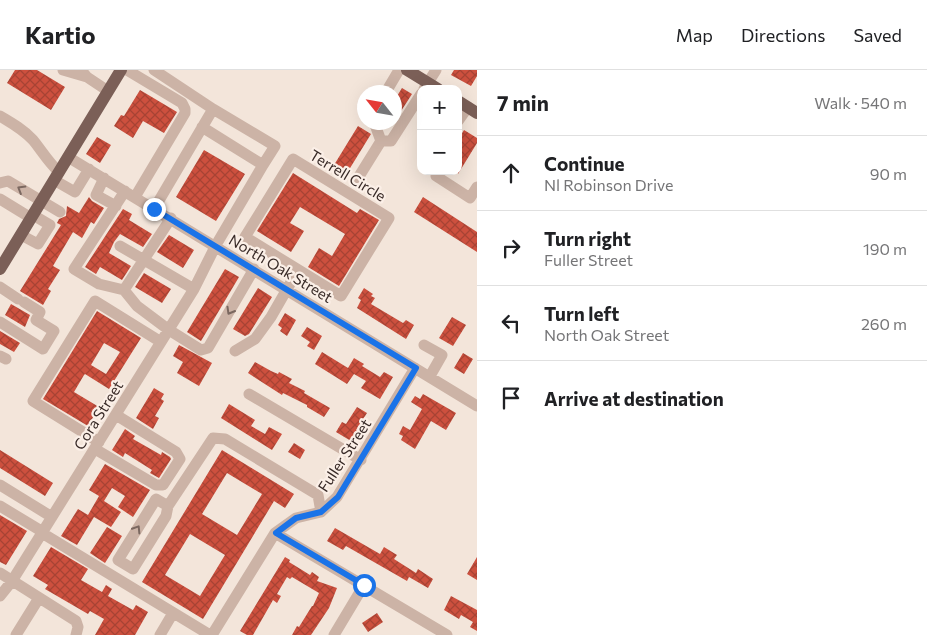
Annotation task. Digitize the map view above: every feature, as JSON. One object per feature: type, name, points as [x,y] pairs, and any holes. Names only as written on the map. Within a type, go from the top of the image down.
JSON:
[{"type":"main road","points":[[2,261],[21,235],[121,70]]},
{"type":"main road","points":[[407,70],[427,85]]},
{"type":"street","points":[[63,70],[84,74],[108,91]]},
{"type":"street","points":[[127,70],[182,103],[185,109],[185,114],[135,197]]},
{"type":"street","points":[[154,70],[213,109],[154,209]]},
{"type":"street","points":[[390,85],[399,70]]},
{"type":"street","points":[[431,85],[436,70]]},
{"type":"street","points":[[381,141],[390,141],[417,100]]},
{"type":"street","name":"Cora Street","points":[[0,596],[12,581],[169,330],[275,146],[213,109]]},
{"type":"street","points":[[0,116],[22,130],[33,140],[56,176],[75,192],[89,169]]},
{"type":"street","points":[[202,127],[263,165]]},
{"type":"street","points":[[377,130],[381,141]]},
{"type":"street","points":[[358,178],[381,141]]},
{"type":"street","name":"North Oak Street","points":[[68,157],[477,406]]},
{"type":"street","name":"Terrell Circle","points":[[293,159],[389,218],[341,296],[245,237],[293,159]]},
{"type":"street","points":[[436,176],[474,200],[477,187]]},
{"type":"street","points":[[104,178],[96,195],[116,206]]},
{"type":"street","points":[[0,183],[8,181],[60,212]]},
{"type":"street","points":[[125,191],[74,269],[99,284],[124,290],[137,306],[169,330],[201,350],[208,348],[254,269]]},
{"type":"street","points":[[0,199],[50,225],[38,244],[21,235]]},
{"type":"street","points":[[124,290],[171,218]]},
{"type":"street","points":[[233,256],[245,237]]},
{"type":"street","points":[[120,246],[194,289]]},
{"type":"street","points":[[235,351],[255,339],[271,317],[282,286],[294,267]]},
{"type":"street","points":[[0,287],[40,312],[36,320],[54,331],[43,349],[0,322]]},
{"type":"street","points":[[116,414],[176,452],[180,459],[163,485],[156,486],[33,402],[95,301],[161,342]]},
{"type":"street","points":[[424,345],[442,355],[430,376]]},
{"type":"street","name":"Fuller Street","points":[[211,635],[276,533],[296,518],[321,512],[338,497],[416,368]]},
{"type":"street","points":[[249,394],[361,460]]},
{"type":"street","points":[[168,506],[156,499],[118,560],[133,569],[166,516],[168,506],[213,438],[225,439],[318,496],[321,512]]},
{"type":"street","points":[[0,485],[52,517]]},
{"type":"street","points":[[0,506],[211,635]]},
{"type":"street","points":[[276,533],[448,635]]},
{"type":"street","points":[[0,573],[76,621],[78,626],[76,635]]},
{"type":"street","points":[[334,635],[364,585]]},
{"type":"street","points":[[16,635],[39,598]]},
{"type":"street","points":[[160,635],[173,613]]},
{"type":"building","points":[[15,70],[37,70],[65,87],[51,110],[7,83]]},
{"type":"building","points":[[454,70],[477,70],[477,76],[471,86],[451,75]]},
{"type":"building","points":[[402,88],[412,94],[402,110]]},
{"type":"building","points":[[140,90],[177,112],[164,133],[143,121],[133,138],[114,126],[121,115],[124,116]]},
{"type":"building","points":[[357,128],[357,130],[364,130],[371,134],[347,173],[334,165]]},
{"type":"building","points":[[464,130],[477,138],[477,143],[462,167],[462,133]]},
{"type":"building","points":[[97,137],[111,145],[100,163],[86,154]]},
{"type":"building","points":[[204,150],[245,174],[216,221],[176,197]]},
{"type":"building","points":[[293,173],[357,213],[360,209],[379,220],[339,286],[308,267],[319,248],[332,256],[345,234],[300,207],[290,223],[304,231],[291,252],[257,231]]},
{"type":"building","points":[[89,197],[104,208],[94,224],[91,222],[82,238],[73,232],[53,266],[60,270],[48,289],[51,291],[43,305],[20,291],[61,225],[57,223],[59,219],[66,216],[67,206],[79,213]]},
{"type":"building","points":[[423,197],[477,232],[477,252],[414,212]]},
{"type":"building","points":[[123,209],[132,214],[129,220],[152,234],[143,247],[120,234],[114,242],[109,253],[131,266],[122,280],[100,267],[96,274],[85,267]]},
{"type":"building","points":[[169,235],[194,250],[183,268],[157,252]]},
{"type":"building","points":[[225,269],[239,277],[201,341],[187,332]]},
{"type":"building","points":[[144,273],[171,289],[162,303],[135,287]]},
{"type":"building","points":[[258,288],[272,297],[249,334],[245,336],[233,329]]},
{"type":"building","points":[[364,288],[373,294],[371,296],[375,298],[371,304],[403,323],[406,320],[414,325],[406,339],[357,308],[361,300],[358,298]]},
{"type":"building","points":[[11,304],[30,315],[25,327],[5,315]]},
{"type":"building","points":[[97,311],[141,338],[109,389],[84,375],[74,392],[99,407],[88,426],[43,399]],"holes":[[[104,343],[120,352],[106,374],[91,365]]]},
{"type":"building","points":[[285,313],[296,320],[287,336],[280,331],[282,328],[278,325]]},
{"type":"building","points":[[452,317],[466,325],[453,346],[439,338]]},
{"type":"building","points":[[307,327],[322,336],[314,350],[307,346],[310,342],[301,336]]},
{"type":"building","points":[[0,331],[20,343],[14,352],[0,344]]},
{"type":"building","points":[[179,345],[212,363],[199,386],[177,373],[183,362],[173,356]]},
{"type":"building","points":[[322,352],[348,368],[354,358],[364,364],[362,366],[380,377],[384,372],[393,377],[380,399],[361,388],[366,381],[354,374],[347,384],[315,364]]},
{"type":"building","points":[[463,353],[473,359],[464,374],[454,368]]},
{"type":"building","points":[[255,362],[292,379],[289,383],[330,408],[324,417],[307,407],[307,405],[283,393],[282,395],[248,373]]},
{"type":"building","points":[[154,388],[164,394],[161,399],[164,401],[155,416],[159,418],[153,429],[136,418]]},
{"type":"building","points":[[423,394],[456,413],[446,430],[431,421],[415,449],[401,440],[403,436],[399,434],[403,426],[410,430],[422,409],[411,402],[415,396],[420,399]]},
{"type":"building","points":[[229,404],[255,420],[251,426],[265,434],[269,427],[282,434],[272,450],[221,418]]},
{"type":"building","points":[[357,407],[367,413],[351,441],[336,432],[342,422],[346,424]]},
{"type":"building","points":[[125,429],[135,436],[133,439],[161,455],[162,452],[170,457],[171,459],[159,478],[150,473],[152,470],[125,453],[123,457],[112,450]]},
{"type":"building","points":[[294,443],[305,450],[300,459],[288,452]]},
{"type":"building","points":[[0,450],[53,483],[45,496],[0,468]]},
{"type":"building","points":[[222,450],[294,494],[285,508],[274,501],[203,619],[142,582]],"holes":[[[227,473],[262,494],[237,535],[202,514]],[[190,534],[225,555],[200,596],[165,575]]]},
{"type":"building","points":[[105,464],[150,490],[133,517],[118,507],[125,496],[112,488],[104,501],[121,512],[111,527],[94,517],[77,545],[61,536],[78,509],[88,515],[99,496],[89,490]]},
{"type":"building","points":[[0,515],[27,531],[6,565],[0,562]]},
{"type":"building","points":[[107,527],[122,536],[105,563],[90,553]]},
{"type":"building","points":[[335,528],[380,554],[384,547],[397,555],[394,559],[416,573],[418,569],[433,579],[428,588],[409,577],[407,581],[346,546],[343,550],[327,541]]},
{"type":"building","points":[[51,547],[88,569],[81,580],[102,592],[106,585],[112,589],[108,596],[133,610],[136,605],[148,612],[135,635],[95,635],[104,619],[90,611],[88,614],[45,589],[48,585],[33,576]]},
{"type":"building","points":[[285,557],[290,560],[289,562],[310,575],[312,572],[319,577],[317,581],[337,588],[329,608],[311,635],[292,635],[313,606],[319,593],[292,577],[290,579],[287,577],[277,594],[281,596],[277,603],[273,600],[253,635],[247,635],[240,631]]},
{"type":"building","points":[[477,557],[477,580],[467,574]]},
{"type":"building","points":[[451,596],[477,610],[477,631],[470,627],[473,622],[461,615],[459,619],[444,610]]},
{"type":"building","points":[[377,613],[383,622],[368,632],[362,623]]},
{"type":"route","points":[[154,209],[416,368],[338,497],[321,512],[296,518],[276,533],[364,585]]}]
